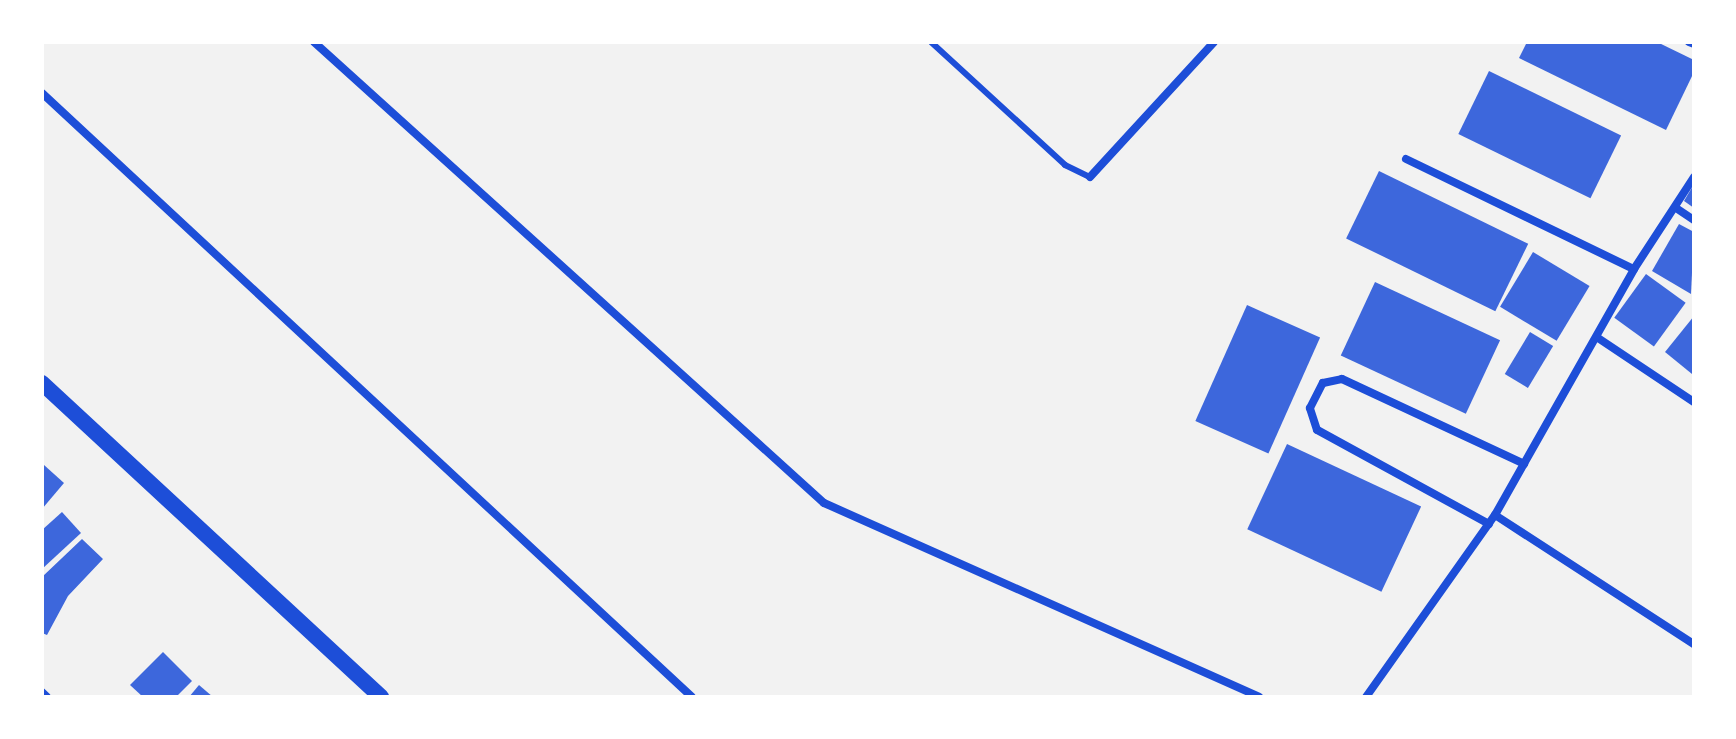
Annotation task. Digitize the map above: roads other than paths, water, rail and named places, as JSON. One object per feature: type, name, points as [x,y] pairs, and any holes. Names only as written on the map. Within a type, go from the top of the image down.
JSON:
[{"type":"main road","points":[[42,383],[381,697]]},
{"type":"street","points":[[314,42],[824,503],[1259,697]]},
{"type":"street","points":[[1090,177],[1214,42]]},
{"type":"street","points":[[42,93],[692,697]]},
{"type":"street","points":[[1406,159],[1634,269]]},
{"type":"street","points":[[1366,697],[1495,515],[1598,338],[1634,269],[1694,177]]},
{"type":"street","points":[[1676,208],[1694,220]]},
{"type":"street","points":[[1598,338],[1694,402]]},
{"type":"street","points":[[1489,524],[1317,430],[1310,408],[1323,383],[1342,379],[1524,464]]},
{"type":"street","points":[[1495,515],[1694,644]]},
{"type":"street","points":[[42,692],[47,697]]},
{"type":"lane","points":[[931,42],[1065,165],[1090,177]]}]
